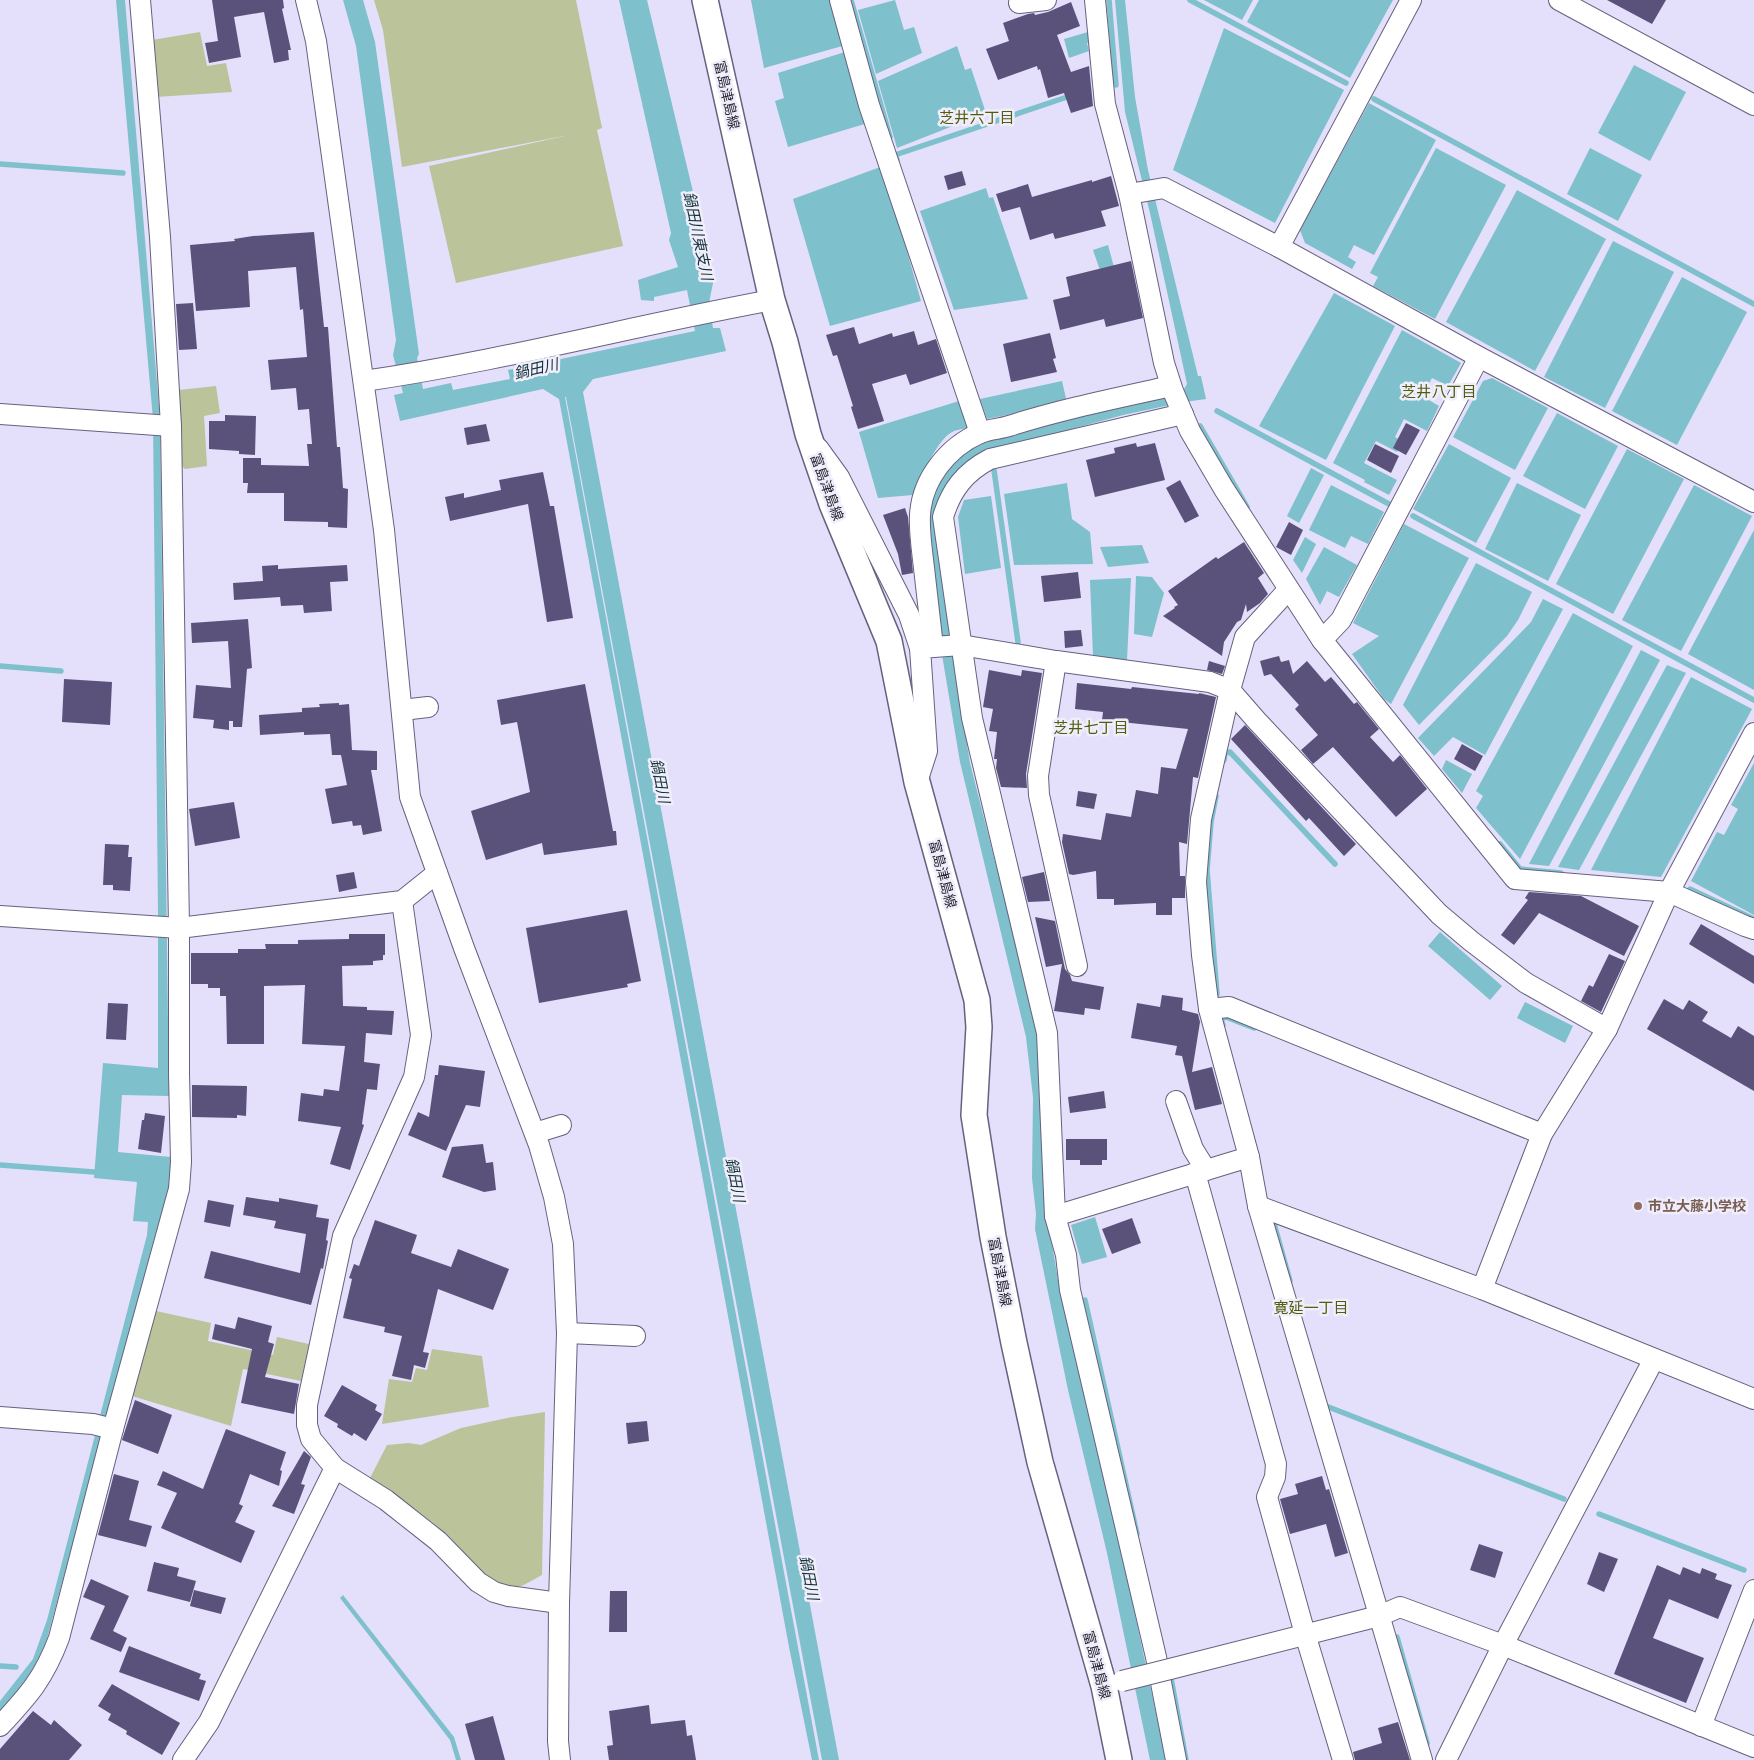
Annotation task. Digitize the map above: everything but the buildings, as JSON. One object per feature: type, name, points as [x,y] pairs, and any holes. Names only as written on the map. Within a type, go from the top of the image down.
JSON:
[{"type":"main road","name":"富島津島線","points":[[705,0],[772,300],[785,342],[808,434],[832,504],[889,641],[917,782],[977,1000],[980,1026],[974,1116],[993,1237],[1040,1462],[1113,1683],[1119,1760]]},
{"type":"street","points":[[0,1726],[39,1682],[60,1638],[104,1427],[179,1190],[182,1162],[179,1074],[168,928],[160,237],[140,0]]},
{"type":"street","points":[[306,0],[319,60],[384,530],[410,797],[464,948],[535,1133],[554,1197],[563,1244],[567,1333],[559,1602],[558,1741],[560,1760]]},
{"type":"street","points":[[840,0],[869,105],[980,433]]},
{"type":"street","points":[[1019,3],[1046,0]]},
{"type":"street","points":[[1095,0],[1105,104],[1129,194],[1156,326],[1172,388],[1190,430],[1224,489],[1322,640],[1515,879],[1669,892],[1754,929]]},
{"type":"street","points":[[1279,247],[1411,0]]},
{"type":"street","points":[[1559,0],[1754,104]]},
{"type":"street","points":[[1129,194],[1164,188],[1279,247],[1754,502]]},
{"type":"street","points":[[364,381],[422,373],[714,310],[772,300]]},
{"type":"street","points":[[1322,640],[1341,620],[1479,356]]},
{"type":"street","points":[[917,782],[927,751],[930,647],[920,537],[920,514],[923,496],[930,477],[948,454],[980,433],[1007,427],[1037,416],[1172,388]]},
{"type":"street","points":[[0,414],[161,426]]},
{"type":"street","points":[[1176,1760],[1156,1658],[1070,1290],[1066,1255],[1055,1216],[1047,1033],[972,718],[943,517],[947,504],[960,481],[969,472],[990,459],[1183,414]]},
{"type":"street","points":[[808,434],[840,477],[909,615],[930,647]]},
{"type":"street","points":[[1288,590],[1245,637],[1230,690],[1201,819],[1196,882],[1202,955],[1209,1009],[1249,1157],[1258,1206],[1422,1760]]},
{"type":"street","points":[[930,647],[961,645],[1056,661],[1210,682],[1230,690],[1439,914],[1526,983],[1607,1029]]},
{"type":"street","points":[[1056,661],[1038,776],[1039,795],[1077,966]]},
{"type":"street","points":[[402,710],[428,707]]},
{"type":"street","points":[[1482,1289],[1542,1134],[1607,1029],[1669,892],[1754,733]]},
{"type":"street","points":[[0,916],[168,928],[402,901],[437,873]]},
{"type":"street","points":[[402,901],[421,1035],[414,1077],[342,1236],[307,1405],[307,1425],[311,1439],[335,1468],[386,1500],[438,1541],[478,1582],[494,1592],[508,1596],[559,1602]]},
{"type":"street","points":[[1209,1009],[1228,1007],[1542,1134]]},
{"type":"street","points":[[1176,1101],[1200,1171],[1276,1464],[1275,1476],[1267,1497],[1305,1634],[1343,1760]]},
{"type":"street","points":[[535,1133],[561,1125]]},
{"type":"street","points":[[1055,1216],[1249,1157]]},
{"type":"street","points":[[1258,1206],[1482,1289],[1754,1398]]},
{"type":"street","points":[[567,1333],[634,1336]]},
{"type":"street","points":[[1446,1760],[1503,1645],[1654,1359]]},
{"type":"street","points":[[0,1417],[104,1427]]},
{"type":"street","points":[[183,1760],[210,1722],[335,1468]]},
{"type":"street","points":[[1701,1726],[1754,1590]]},
{"type":"street","points":[[1113,1683],[1379,1616],[1400,1607],[1503,1645],[1754,1747]]},
{"type":"shaded area","points":[[374,0],[576,0],[602,128],[597,130],[623,246],[456,283],[429,166],[569,135],[402,167],[383,30]]},
{"type":"shaded area","points":[[200,32],[207,66],[226,63],[232,92],[156,97],[152,40]]},
{"type":"shaded area","points":[[216,386],[220,413],[204,416],[207,466],[185,469],[180,464],[179,390]]},
{"type":"shaded area","points":[[156,1311],[211,1323],[208,1341],[273,1355],[277,1337],[309,1344],[301,1381],[243,1369],[231,1426],[132,1396]]},
{"type":"shaded area","points":[[432,1349],[482,1356],[489,1407],[382,1424],[389,1379],[412,1382],[416,1368],[427,1370]]},
{"type":"shaded area","points":[[545,1412],[542,1575],[522,1586],[511,1588],[492,1581],[438,1527],[370,1478],[387,1445],[409,1443],[421,1445],[461,1428]]},
{"type":"water","points":[[116,0],[125,0],[160,419],[169,1096],[122,1095],[118,1152],[171,1157],[170,1178],[166,1211],[154,1240],[47,1639],[32,1670],[0,1713],[0,1701],[33,1659],[47,1620],[147,1235],[148,1222],[133,1221],[137,1182],[94,1178],[103,1063],[158,1068],[153,419]]},
{"type":"water","points":[[343,0],[363,0],[375,42],[419,354],[417,358],[423,389],[451,383],[453,390],[510,379],[508,370],[695,331],[687,290],[654,297],[654,301],[641,300],[638,280],[678,267],[669,240],[671,233],[619,0],[647,0],[713,275],[709,303],[713,328],[720,328],[726,351],[593,379],[583,392],[839,1760],[822,1760],[566,397],[819,1760],[812,1760],[789,1647],[559,399],[543,389],[400,421],[394,395],[403,393],[393,355],[396,340],[356,46]]},
{"type":"water","points":[[751,0],[833,0],[846,45],[764,68]]},
{"type":"water","points":[[895,0],[904,30],[914,27],[922,53],[876,74],[858,10]]},
{"type":"water","points":[[1115,0],[1125,0],[1135,97],[1148,170],[1198,376],[1201,376],[1206,399],[1123,415],[984,453],[945,488],[961,707],[970,763],[1032,1007],[1039,1044],[1048,1206],[1059,1286],[1130,1591],[1166,1760],[1150,1760],[1107,1553],[1068,1390],[1035,1229],[1036,1214],[1032,1178],[1033,1097],[1026,1037],[960,762],[937,625],[925,517],[943,467],[984,438],[1167,396],[1184,389],[1187,384],[1150,213],[1125,112]]},
{"type":"water","points":[[1204,0],[1253,0],[1242,20]]},
{"type":"water","points":[[1259,0],[1393,0],[1350,78],[1247,22]]},
{"type":"water","points":[[1224,28],[1344,90],[1275,223],[1173,170]]},
{"type":"water","points":[[1088,32],[1089,42],[1087,43],[1089,51],[1069,58],[1064,39]]},
{"type":"water","points":[[957,46],[965,70],[971,68],[986,113],[897,148],[878,81]]},
{"type":"water","points":[[848,51],[868,123],[788,147],[775,101],[784,98],[778,73]]},
{"type":"water","points":[[1634,65],[1686,92],[1650,161],[1598,133]]},
{"type":"water","points":[[1369,103],[1436,140],[1374,255],[1354,245],[1348,257],[1356,262],[1352,269],[1305,243],[1300,230]]},
{"type":"water","points":[[1436,148],[1506,185],[1435,319],[1373,286],[1378,277],[1370,273]]},
{"type":"water","points":[[1590,148],[1642,175],[1618,221],[1567,194]]},
{"type":"water","points":[[883,166],[921,301],[830,326],[793,199]]},
{"type":"water","points":[[986,188],[989,198],[993,197],[1028,299],[954,310],[920,211]]},
{"type":"water","points":[[1517,190],[1606,239],[1535,371],[1446,322]]},
{"type":"water","points":[[1613,241],[1674,272],[1605,408],[1544,377]]},
{"type":"water","points":[[1108,245],[1115,271],[1102,276],[1093,250]]},
{"type":"water","points":[[1682,277],[1747,312],[1677,445],[1612,411]]},
{"type":"water","points":[[1334,293],[1395,326],[1326,460],[1259,426]]},
{"type":"water","points":[[1402,330],[1461,363],[1448,386],[1432,378],[1422,396],[1439,406],[1427,431],[1404,419],[1395,437],[1402,441],[1397,452],[1376,441],[1364,463],[1397,480],[1389,495],[1333,463]]},
{"type":"water","points":[[1492,378],[1548,408],[1515,470],[1453,437],[1483,381]]},
{"type":"water","points":[[1062,381],[1067,403],[987,419],[980,399]]},
{"type":"water","points":[[959,401],[968,428],[949,434],[939,445],[913,495],[878,498],[859,432]]},
{"type":"water","points":[[1557,413],[1618,446],[1585,509],[1523,476]]},
{"type":"water","points":[[1449,444],[1511,478],[1476,543],[1413,509]]},
{"type":"water","points":[[1627,449],[1684,479],[1613,614],[1556,584]]},
{"type":"water","points":[[1311,468],[1324,475],[1299,523],[1287,516]]},
{"type":"water","points":[[1067,483],[1072,519],[1090,532],[1093,564],[1014,565],[1004,494]]},
{"type":"water","points":[[1517,483],[1581,515],[1548,581],[1485,549]]},
{"type":"water","points":[[1331,485],[1384,512],[1368,544],[1351,536],[1345,548],[1309,530]]},
{"type":"water","points":[[1694,485],[1752,516],[1681,651],[1622,620]]},
{"type":"water","points":[[991,496],[1001,568],[965,574],[958,517],[964,500]]},
{"type":"water","points":[[1404,524],[1469,558],[1391,704],[1384,699],[1352,654],[1379,636],[1353,623]]},
{"type":"water","points":[[1754,530],[1754,690],[1688,654]]},
{"type":"water","points":[[1305,537],[1316,544],[1302,573],[1293,560]]},
{"type":"water","points":[[1142,545],[1149,563],[1108,567],[1100,547]]},
{"type":"water","points":[[1324,547],[1357,565],[1339,597],[1327,591],[1320,605],[1306,579]]},
{"type":"water","points":[[1476,563],[1532,592],[1518,620],[1507,636],[1419,725],[1403,705]]},
{"type":"water","points":[[1136,576],[1152,577],[1164,593],[1152,637],[1134,634]]},
{"type":"water","points":[[1131,578],[1127,660],[1093,656],[1090,580]]},
{"type":"water","points":[[1543,599],[1563,609],[1485,755],[1453,737],[1434,756],[1418,738],[1531,622]]},
{"type":"water","points":[[1573,613],[1633,646],[1520,859],[1476,808],[1483,796],[1476,791]]},
{"type":"water","points":[[1641,650],[1660,660],[1549,866],[1529,864]]},
{"type":"water","points":[[1667,665],[1686,673],[1579,870],[1558,867]]},
{"type":"water","points":[[1691,677],[1752,709],[1661,877],[1591,870]]},
{"type":"water","points":[[1446,760],[1472,774],[1462,793],[1442,769]]},
{"type":"water","points":[[1754,763],[1754,915],[1691,881],[1717,832],[1724,835],[1738,809],[1731,805]]},
{"type":"water","points":[[1440,932],[1502,986],[1490,1000],[1428,946]]},
{"type":"water","points":[[1525,1002],[1573,1026],[1565,1043],[1517,1018]]},
{"type":"water","points":[[1095,1217],[1107,1257],[1082,1264],[1071,1225]]},
{"type":"water","points":[[343,1595],[454,1737],[461,1760],[456,1760],[450,1740],[340,1598]]},
{"type":"waterway","points":[[851,0],[890,137]]},
{"type":"waterway","points":[[1109,0],[1116,85]]},
{"type":"waterway","points":[[1190,0],[1346,83]]},
{"type":"waterway","points":[[897,160],[895,155],[1073,95]]},
{"type":"waterway","points":[[1374,99],[1754,304]]},
{"type":"waterway","points":[[0,164],[123,173]]},
{"type":"waterway","points":[[1217,411],[1389,504]]},
{"type":"waterway","points":[[1200,426],[1247,507]]},
{"type":"waterway","points":[[994,470],[1018,642]]},
{"type":"waterway","points":[[1413,516],[1754,700]]},
{"type":"waterway","points":[[0,666],[61,671]]},
{"type":"waterway","points":[[1224,760],[1225,753],[1230,752],[1335,864]]},
{"type":"waterway","points":[[1216,796],[1211,822],[1207,870],[1217,994]]},
{"type":"waterway","points":[[1500,844],[1520,869],[1561,873]]},
{"type":"waterway","points":[[1690,889],[1754,919]]},
{"type":"waterway","points":[[1223,1025],[1221,1019],[1226,1017],[1254,1028]]},
{"type":"waterway","points":[[0,1165],[94,1172]]},
{"type":"waterway","points":[[1273,1220],[1290,1281]]},
{"type":"waterway","points":[[1085,1300],[1137,1534]]},
{"type":"waterway","points":[[1326,1406],[1564,1499]]},
{"type":"waterway","points":[[1599,1514],[1744,1570]]},
{"type":"waterway","points":[[1397,1637],[1427,1743]]},
{"type":"waterway","points":[[0,1666],[16,1667]]},
{"type":"waterway","points":[[1171,1678],[1186,1760]]},
{"type":"place","name":"市立大藤小学校","points":[[1638,1206]]},
{"type":"district","name":"芝井六丁目","points":[[977,118]]},
{"type":"district","name":"芝井八丁目","points":[[1439,392]]},
{"type":"district","name":"芝井七丁目","points":[[1091,728]]},
{"type":"district","name":"寛延一丁目","points":[[1311,1308]]},
{"type":"water label","name":"鍋田川東支川","points":[[698,236]]},
{"type":"water label","name":"鍋田川","points":[[536,369]]},
{"type":"water label","name":"鍋田川","points":[[660,781]]},
{"type":"water label","name":"鍋田川","points":[[735,1180]]},
{"type":"water label","name":"鍋田川","points":[[809,1578]]}]
